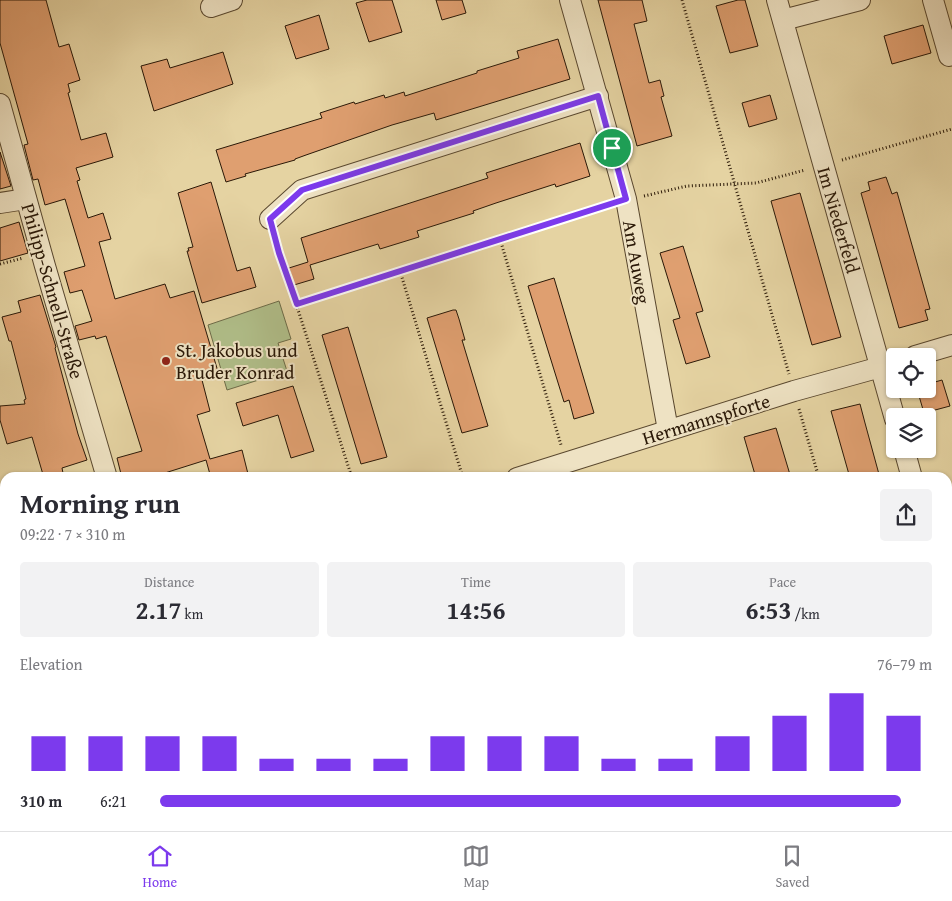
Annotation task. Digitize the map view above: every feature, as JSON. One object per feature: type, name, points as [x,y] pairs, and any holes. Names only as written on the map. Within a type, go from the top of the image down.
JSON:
[{"type":"street","points":[[211,6],[232,0]]},
{"type":"street","name":"Am Auweg","points":[[570,0],[626,199],[668,430]]},
{"type":"street","name":"Im Niederfeld","points":[[778,0],[824,166],[886,362]]},
{"type":"street","points":[[783,20],[860,0]]},
{"type":"street","points":[[933,0],[950,56]]},
{"type":"street","points":[[270,219],[302,190],[598,96]]},
{"type":"street","name":"Philipp-Schnell-Straße","points":[[0,104],[105,472]]},
{"type":"street","points":[[0,203],[26,199]]},
{"type":"street","points":[[936,349],[952,344]]},
{"type":"street","name":"Hermannspforte","points":[[537,472],[794,391],[886,365]]},
{"type":"street","points":[[906,458],[910,472]]},
{"type":"path","points":[[682,0],[733,185],[817,472]]},
{"type":"path","points":[[297,304],[626,199],[687,186],[756,183],[824,166],[952,129]]},
{"type":"path","points":[[270,219],[279,253],[350,472]]},
{"type":"path","points":[[500,239],[567,463]]},
{"type":"path","points":[[400,271],[460,472]]},
{"type":"green space","points":[[279,301],[291,339],[278,343],[287,371],[227,390],[208,325]]},
{"type":"building","points":[[0,0],[46,0],[59,47],[69,44],[80,80],[68,84],[70,92],[68,93],[81,140],[106,133],[113,157],[76,168],[80,180],[77,181],[88,218],[103,213],[111,239],[99,242],[115,299],[165,284],[170,298],[194,291],[219,375],[202,380],[210,411],[197,415],[210,459],[242,450],[248,472],[209,472],[206,460],[168,472],[120,472],[117,458],[142,451],[106,336],[96,339],[95,336],[79,340],[75,326],[92,321],[82,290],[70,293],[64,272],[85,266],[65,199],[45,205],[38,179],[33,180],[24,145],[28,144],[0,43]]},
{"type":"building","points":[[367,0],[392,0],[402,32],[369,42],[356,3]]},
{"type":"building","points":[[436,0],[462,0],[466,13],[442,20]]},
{"type":"building","points":[[598,0],[642,0],[647,21],[634,24],[649,83],[660,80],[664,96],[661,97],[672,136],[637,146]]},
{"type":"building","points":[[745,0],[758,46],[730,53],[716,6]]},
{"type":"building","points":[[319,15],[329,49],[296,59],[285,26]]},
{"type":"building","points":[[923,25],[931,53],[892,64],[884,36]]},
{"type":"building","points":[[558,39],[570,79],[436,120],[434,113],[392,125],[295,160],[245,174],[246,176],[226,182],[216,150],[322,118],[320,113],[354,102],[355,104],[384,95],[385,98],[404,92],[405,96],[477,73],[477,71],[519,58],[517,51]]},
{"type":"building","points":[[223,52],[233,84],[154,111],[141,66],[167,59],[170,68]]},
{"type":"building","points":[[770,95],[777,119],[749,127],[742,103]]},
{"type":"building","points":[[580,143],[590,176],[556,187],[555,184],[473,211],[474,213],[417,231],[419,237],[380,249],[378,244],[310,265],[314,279],[294,285],[289,268],[308,262],[301,238],[488,178],[486,173]]},
{"type":"building","points":[[0,152],[11,186],[0,189]]},
{"type":"building","points":[[886,177],[892,194],[897,192],[930,309],[925,310],[928,320],[899,328],[861,193],[870,190],[868,182]]},
{"type":"building","points":[[211,182],[237,271],[250,267],[256,287],[202,303],[187,251],[189,251],[188,248],[193,247],[178,193]]},
{"type":"building","points":[[800,193],[841,337],[812,345],[771,201]]},
{"type":"building","points":[[19,222],[28,253],[0,261],[0,228]]},
{"type":"building","points":[[683,246],[703,311],[696,313],[710,357],[686,364],[673,320],[680,318],[660,253]]},
{"type":"building","points":[[554,278],[594,413],[574,419],[569,400],[564,402],[528,286]]},
{"type":"building","points":[[40,295],[56,347],[78,434],[87,460],[62,468],[63,472],[42,472],[32,437],[7,444],[0,420],[0,406],[25,404],[24,400],[26,399],[11,341],[9,341],[2,317],[21,312],[18,301]]},
{"type":"building","points":[[456,310],[459,319],[465,340],[462,340],[488,426],[462,433],[427,318]]},
{"type":"building","points":[[348,327],[387,457],[361,464],[322,335]]},
{"type":"building","points":[[942,380],[950,406],[936,410],[936,408],[923,408],[920,398],[936,398],[936,382]]},
{"type":"building","points":[[293,386],[314,451],[291,458],[278,415],[243,426],[236,403]]},
{"type":"building","points":[[860,404],[878,472],[848,472],[831,411]]},
{"type":"building","points":[[776,428],[789,472],[754,472],[744,437]]},
{"type":"place","name":"St. Jakobus und Bruder Konrad","points":[[166,361]]},
{"type":"route","points":[[598,96],[612,148],[626,199],[297,304],[279,253],[270,219],[302,190],[598,96]]}]
